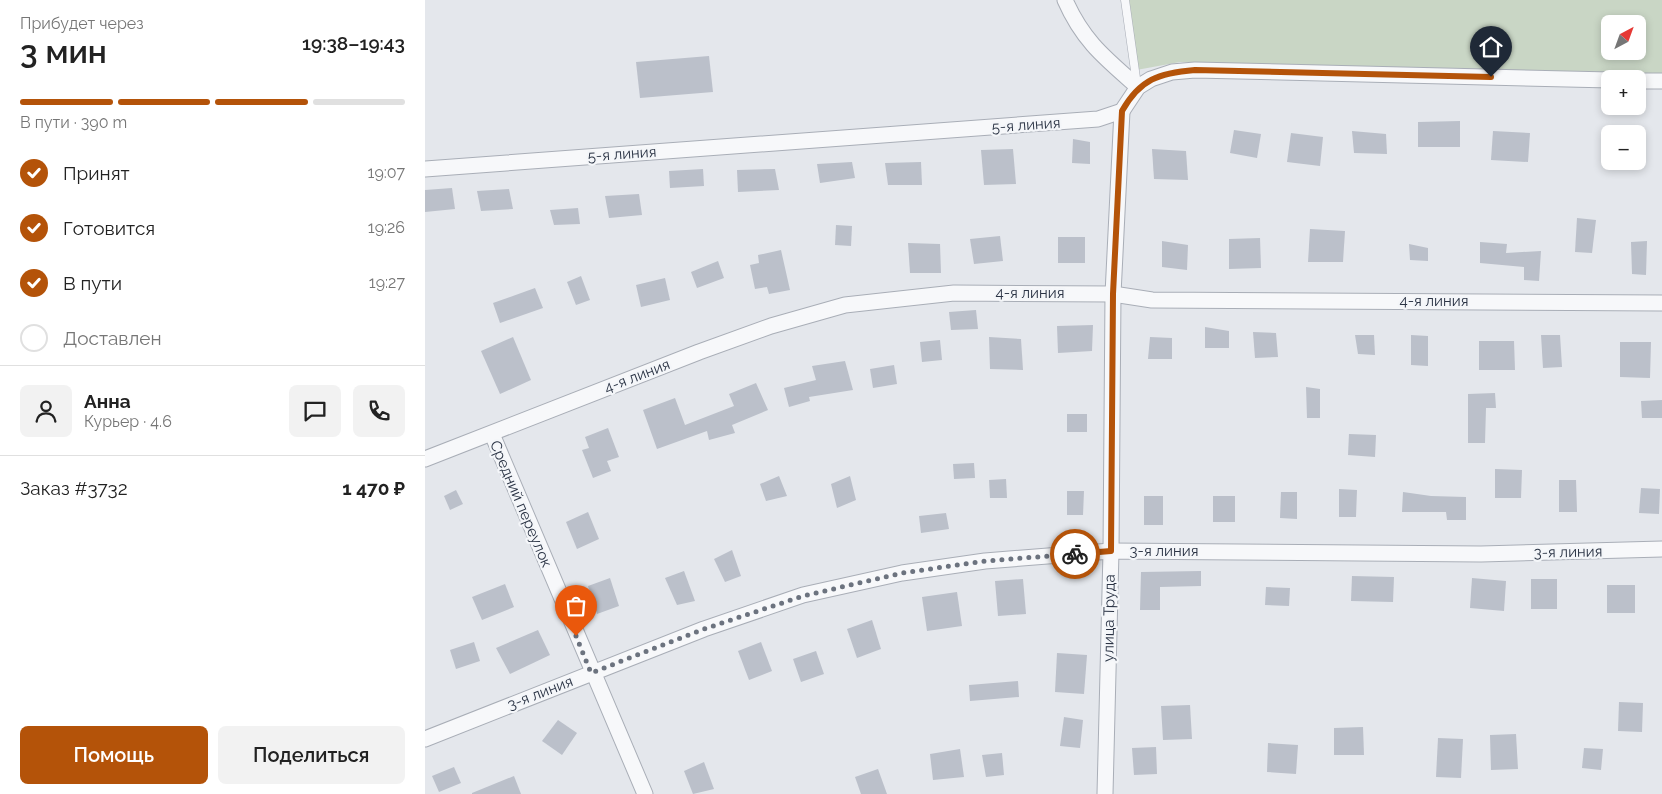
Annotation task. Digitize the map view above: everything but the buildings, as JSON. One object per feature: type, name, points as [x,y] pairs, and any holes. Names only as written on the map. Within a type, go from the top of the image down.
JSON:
[{"type":"street","points":[[1065,0],[1074,21],[1094,49],[1138,87]]},
{"type":"street","points":[[1122,111],[1138,87],[1151,79],[1172,72],[1195,70],[1601,80]]},
{"type":"street","points":[[1646,81],[1662,81]]},
{"type":"street","name":"5-я линия","points":[[425,169],[1098,119],[1122,111]]},
{"type":"street","name":"улица Труда","points":[[1105,794],[1111,551],[1113,294],[1122,111]]},
{"type":"street","name":"4-я линия","points":[[425,459],[699,352],[771,326],[845,305],[954,293],[1113,294],[1152,300],[1662,303]]},
{"type":"street","name":"Средний переулок","points":[[491,434],[591,673],[645,794]]},
{"type":"street","name":"3-я линия","points":[[425,739],[704,629],[813,593],[902,573],[985,561],[1111,551],[1481,554],[1662,549]]},
{"type":"lane","points":[[1125,0],[1138,87]]},
{"type":"green space","points":[[1124,0],[1662,0],[1662,74],[1646,74],[1646,70],[1601,70],[1601,72],[1180,62],[1131,71]]},
{"type":"way so far","points":[[576,636],[591,673],[704,629],[803,596],[902,573],[985,561],[1075,554]]},
{"type":"route","points":[[1075,554],[1111,551],[1113,294],[1122,111],[1138,87],[1151,79],[1172,72],[1195,70],[1491,77]]}]
